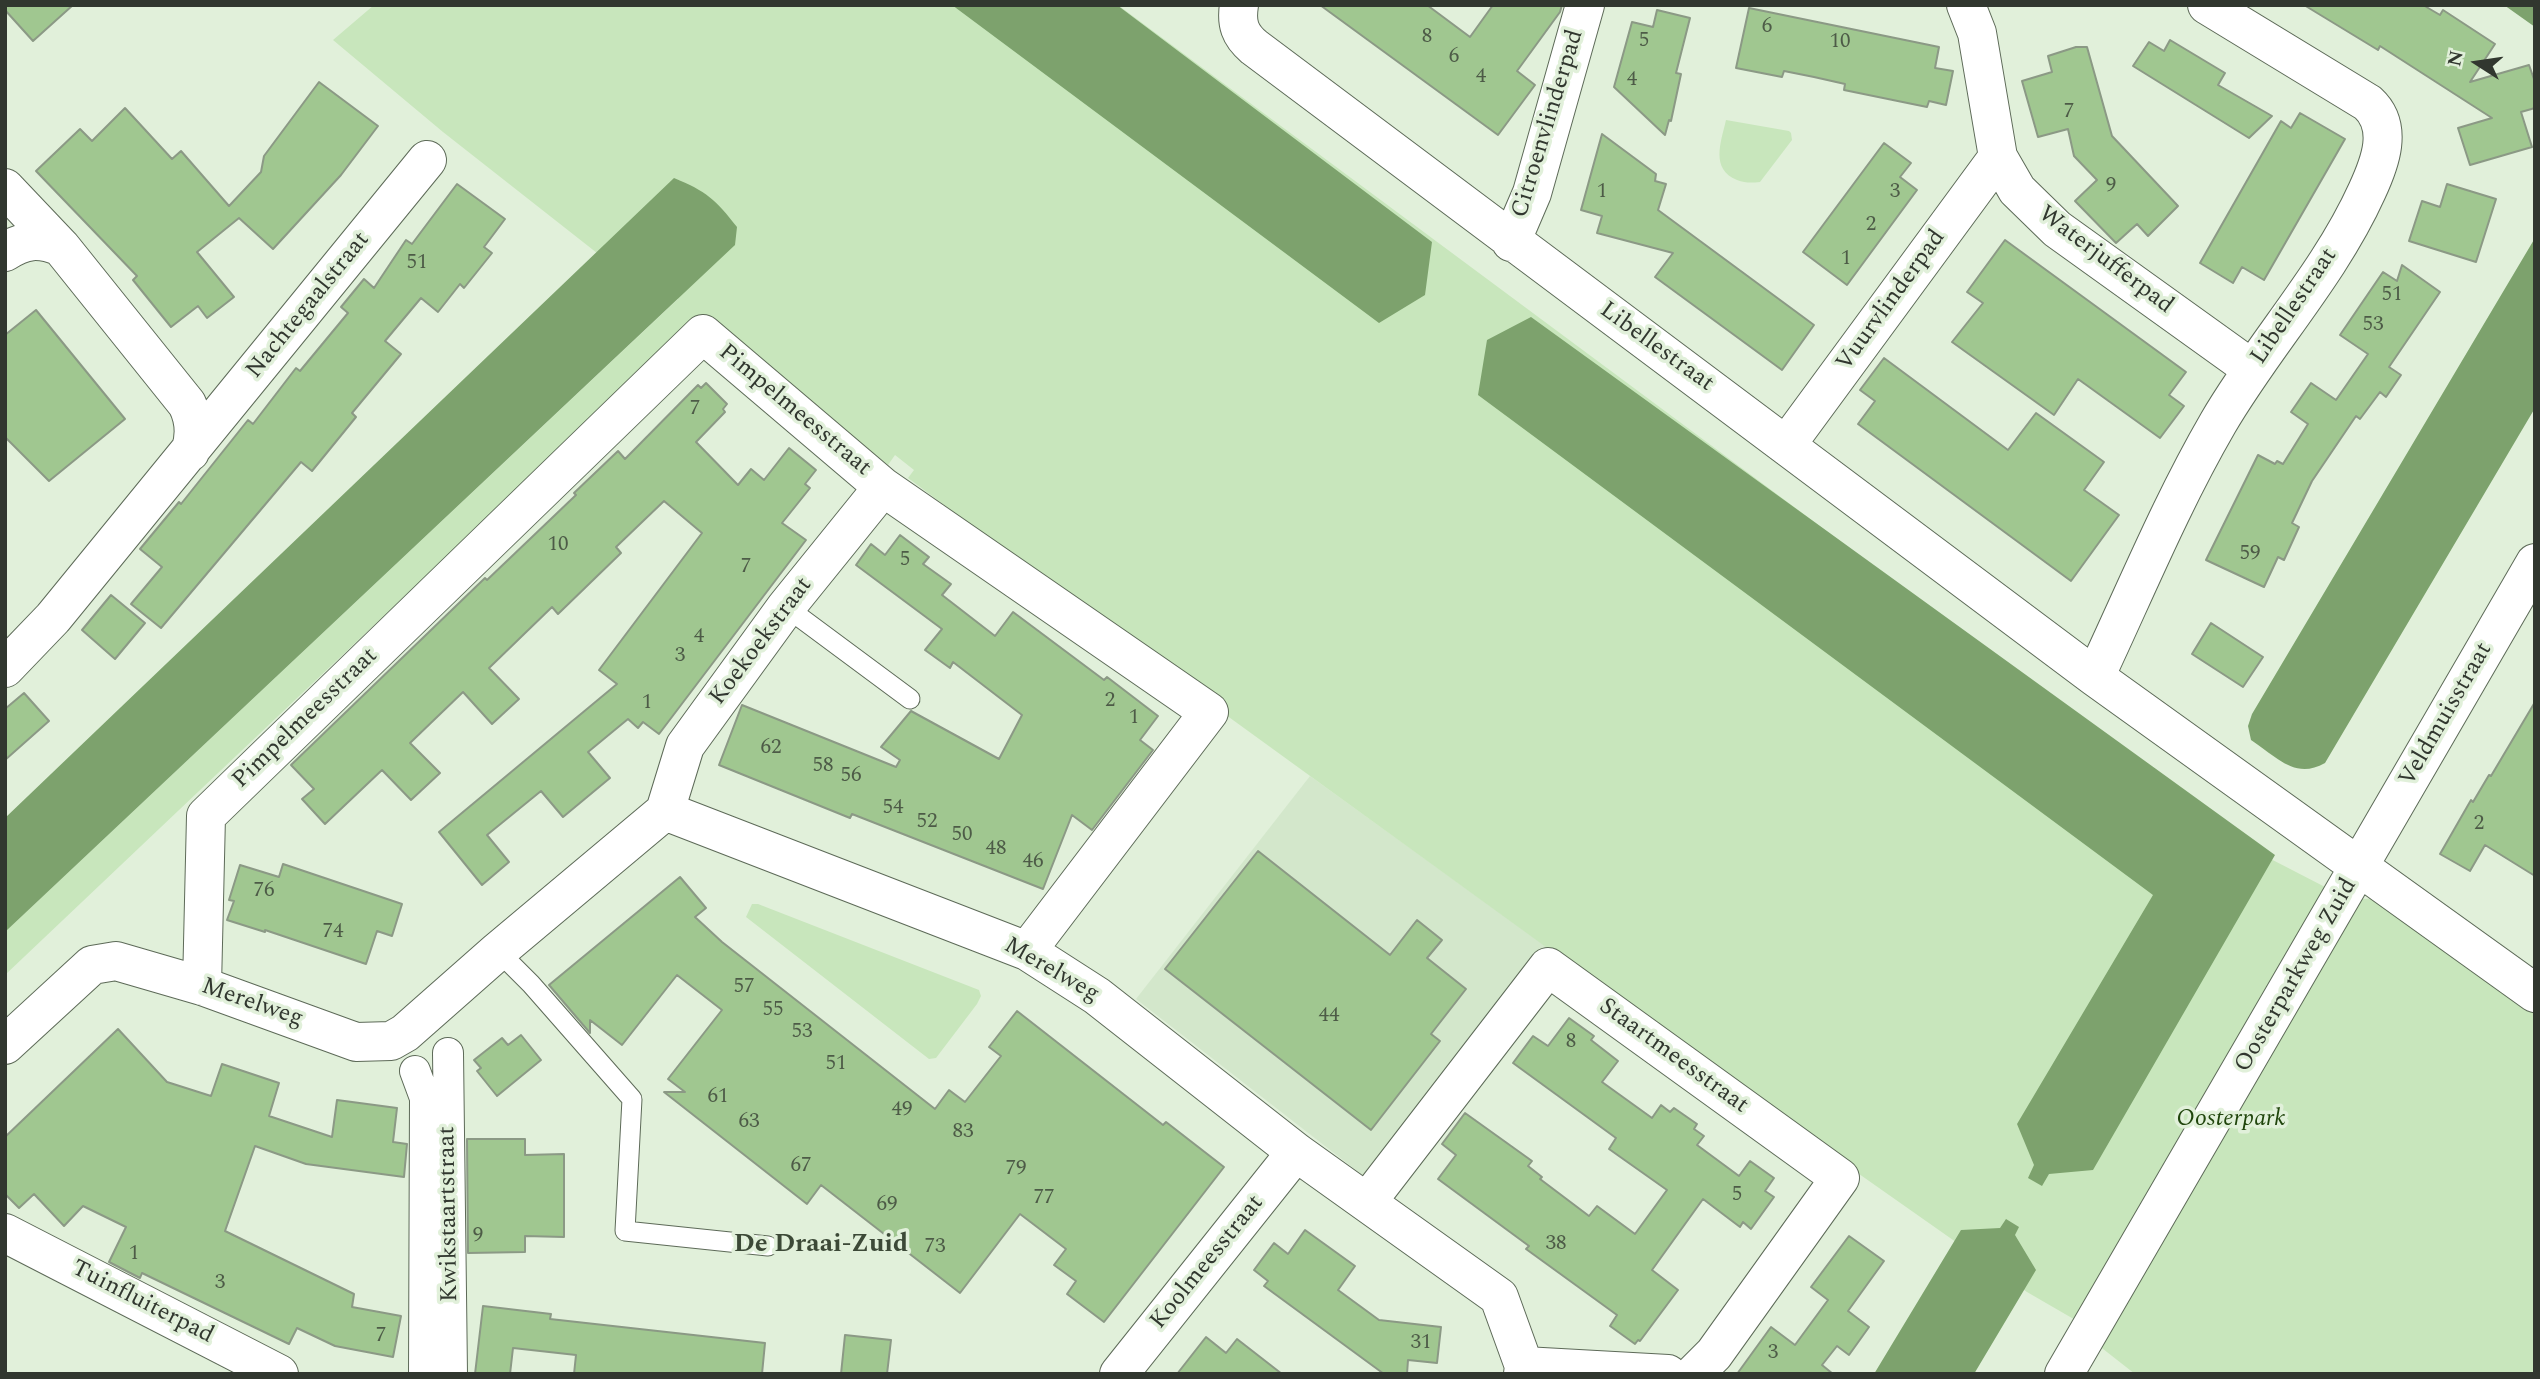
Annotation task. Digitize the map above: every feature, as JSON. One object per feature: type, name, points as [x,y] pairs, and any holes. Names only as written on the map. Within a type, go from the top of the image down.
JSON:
[{"type":"street","name":"Libellestraat","points":[[1239,5],[1239,28],[1254,47],[2095,677],[2535,993]]},
{"type":"street","name":"Citroenvlinderpad","points":[[1511,242],[1532,193],[1585,5]]},
{"type":"street","name":"Waterjufferpad","points":[[1966,5],[1978,33],[1998,157],[2017,190],[2057,229],[2252,369]]},
{"type":"street","name":"Libellestraat","points":[[2095,677],[2218,423],[2252,369],[2326,265],[2367,191],[2383,143],[2383,129],[2375,110],[2357,96],[2207,5]]},
{"type":"street","name":"Vuurvlinderpad","points":[[1787,444],[1998,157]]},
{"type":"street","name":"Nachtegaalstraat","points":[[5,668],[52,618],[190,452],[427,160]]},
{"type":"street","points":[[5,188],[61,247],[187,404],[194,432],[190,452]]},
{"type":"street","points":[[5,252],[31,240],[61,247]]},
{"type":"street","name":"Pimpelmeesstraat","points":[[202,986],[206,816],[704,334],[883,487],[1209,712],[1027,951]]},
{"type":"street","name":"Koekoekstraat","points":[[664,811],[685,746],[786,607],[883,487]]},
{"type":"street","name":"Veldmuisstraat","points":[[2360,868],[2535,563]]},
{"type":"street","name":"Merelweg","points":[[5,1045],[92,965],[116,961],[202,986],[356,1042],[391,1041],[405,1033],[664,811],[1027,951],[1097,996],[1296,1152],[1499,1297],[1523,1370]]},
{"type":"street","name":"Oosterparkweg Zuid","points":[[2064,1374],[2360,868]]},
{"type":"street","name":"Staartmeesstraat","points":[[1367,1202],[1548,967],[1840,1178],[1714,1354],[1694,1374]]},
{"type":"street","name":"Kwikstaartstraat","points":[[424,1374],[437,1225],[437,1168],[448,1054]]},
{"type":"street","name":"Kwikstaartstraat","points":[[415,1071],[425,1098],[437,1168]]},
{"type":"street","name":"Koolmeesstraat","points":[[1119,1374],[1296,1152]]},
{"type":"street","name":"Kwikstaartstraat","points":[[437,1225],[452,1374]]},
{"type":"street","name":"Tuinfluiterpad","points":[[5,1233],[279,1374]]},
{"type":"street","points":[[1523,1370],[1668,1374]]},
{"type":"lane","points":[[786,607],[910,699]]},
{"type":"lane","points":[[498,951],[531,984],[632,1099],[625,1231],[768,1246]]},
{"type":"shaded area","points":[[952,5],[1117,5],[1432,242],[1425,295],[1379,323]]},
{"type":"shaded area","points":[[2504,5],[2535,5],[2535,27]]},
{"type":"shaded area","points":[[674,178],[710,197],[723,210],[737,227],[735,245],[5,932],[5,818]]},
{"type":"shaded area","points":[[2535,238],[2535,408],[2325,763],[2304,769],[2286,764],[2251,740],[2248,726],[2252,714]]},
{"type":"shaded area","points":[[1531,317],[2275,855],[2093,1170],[2049,1174],[2042,1186],[2028,1178],[2034,1165],[2017,1124],[2153,895],[1478,395],[1487,340]]},
{"type":"shaded area","points":[[1310,776],[1557,954],[1379,1188],[1136,999]]},
{"type":"shaded area","points":[[2006,1219],[2019,1227],[2015,1235],[2036,1270],[1974,1374],[1874,1374],[1961,1230],[2000,1228]]},
{"type":"green space","name":"Oosterpark","points":[[374,5],[1118,5],[2263,855],[2358,904],[2362,899],[2385,898],[2535,1007],[2535,1374],[2135,1374],[2098,1345],[2103,1336],[2027,1292],[1852,1169],[1215,707],[908,478],[914,470],[895,455],[888,465],[700,316],[5,975],[5,932],[678,299],[597,253],[443,132],[333,40]]},
{"type":"green space","points":[[1726,120],[1791,133],[1792,140],[1760,182],[1737,180],[1723,169],[1720,146]]},
{"type":"green space","points":[[752,904],[758,904],[979,990],[981,996],[936,1058],[929,1059],[746,917]]},
{"type":"building","points":[[5,5],[73,5],[33,41],[5,10]]},
{"type":"building","points":[[1320,5],[1427,5],[1470,37],[1493,5],[1562,5],[1560,12],[1517,71],[1535,85],[1498,135]]},
{"type":"building","points":[[2304,5],[2423,5],[2440,15],[2443,10],[2495,44],[2470,82],[2529,65],[2535,82],[2535,108],[2521,112],[2532,147],[2470,165],[2458,128],[2492,118],[2380,46],[2378,50]]},
{"type":"building","points":[[1749,8],[1939,47],[1935,68],[1953,71],[1946,105],[1929,101],[1927,107],[1844,90],[1845,84],[1784,71],[1782,77],[1736,68]]},
{"type":"building","points":[[1657,10],[1690,18],[1676,73],[1681,74],[1671,121],[1669,120],[1665,135],[1614,87],[1632,22],[1653,27]]},
{"type":"building","points":[[2170,40],[2225,73],[2218,85],[2272,116],[2249,138],[2133,66],[2149,42],[2164,51]]},
{"type":"building","points":[[2076,47],[2087,47],[2112,136],[2178,206],[2148,236],[2137,224],[2116,243],[2075,201],[2097,180],[2074,156],[2068,129],[2038,137],[2022,81],[2052,72],[2048,56]]},
{"type":"building","points":[[319,82],[378,126],[341,175],[273,249],[239,218],[197,252],[234,297],[207,318],[198,306],[171,327],[133,280],[137,276],[36,171],[80,129],[92,141],[125,108],[172,159],[181,151],[229,206],[261,172],[264,156]]},
{"type":"building","points":[[2300,113],[2345,139],[2264,280],[2242,267],[2233,283],[2200,263],[2281,121],[2291,128]]},
{"type":"building","points":[[1602,134],[1656,174],[1655,181],[1666,184],[1658,210],[1814,325],[1782,370],[1655,277],[1673,253],[1597,233],[1602,216],[1581,210]]},
{"type":"building","points":[[1884,143],[1911,163],[1900,177],[1917,190],[1847,285],[1803,252]]},
{"type":"building","points":[[457,184],[505,219],[484,247],[492,253],[464,288],[460,284],[438,312],[421,298],[385,341],[401,354],[352,413],[356,417],[312,471],[301,462],[161,628],[131,604],[162,567],[140,549],[179,502],[181,504],[248,420],[253,424],[296,368],[300,371],[348,313],[341,307],[364,279],[374,288],[406,240],[412,244]]},
{"type":"building","points":[[2447,184],[2496,199],[2476,262],[2409,241],[2422,201],[2440,207]]},
{"type":"building","points":[[2005,240],[2186,372],[2169,395],[2184,406],[2160,438],[2078,379],[2054,415],[1952,342],[1983,303],[1967,292]]},
{"type":"building","points":[[2402,265],[2440,292],[2389,367],[2401,375],[2386,397],[2380,392],[2360,419],[2356,416],[2312,481],[2292,523],[2299,527],[2284,560],[2278,557],[2264,587],[2206,560],[2258,455],[2275,464],[2277,461],[2283,464],[2308,424],[2291,412],[2311,383],[2336,400],[2368,354],[2340,335],[2383,272],[2397,281]]},
{"type":"building","points":[[36,310],[125,419],[49,481],[5,437],[5,335]]},
{"type":"building","points":[[1884,358],[2008,450],[2036,413],[2104,462],[2084,490],[2119,515],[2071,581],[1858,424],[1875,401],[1860,390]]},
{"type":"building","points":[[706,383],[727,404],[723,409],[725,412],[696,442],[738,485],[751,469],[764,480],[789,448],[816,470],[805,484],[810,488],[782,523],[806,540],[659,734],[643,722],[638,728],[628,719],[588,752],[610,778],[563,817],[541,791],[487,835],[509,862],[482,885],[439,832],[617,684],[599,670],[702,533],[664,501],[616,547],[621,553],[558,614],[552,607],[489,668],[519,699],[492,724],[463,692],[410,743],[440,773],[411,800],[382,770],[325,824],[302,799],[314,789],[291,765],[485,578],[487,580],[576,495],[574,493],[618,451],[625,459],[698,385],[701,388]]},
{"type":"building","points":[[900,535],[929,557],[923,564],[951,584],[942,595],[995,636],[1013,612],[1104,680],[1107,677],[1158,716],[1140,740],[1153,750],[1092,830],[1072,815],[1043,889],[852,814],[850,818],[719,765],[742,705],[896,767],[900,760],[881,747],[911,711],[999,759],[1022,715],[953,662],[950,668],[925,650],[942,629],[856,565],[871,544],[885,555]]},
{"type":"building","points":[[111,595],[145,623],[115,659],[82,630]]},
{"type":"building","points":[[2211,623],[2263,657],[2243,687],[2192,654]]},
{"type":"building","points":[[24,693],[49,721],[5,760],[5,709]]},
{"type":"building","points":[[2535,702],[2535,876],[2485,845],[2470,871],[2440,854],[2471,800],[2473,802],[2489,775],[2491,776]]},
{"type":"building","points":[[1258,851],[1390,955],[1417,920],[1442,940],[1427,958],[1466,989],[1431,1034],[1440,1041],[1371,1130],[1165,969]]},
{"type":"building","points":[[283,864],[402,904],[392,936],[377,931],[366,964],[227,920],[234,901],[229,900],[240,865],[279,877]]},
{"type":"building","points":[[680,877],[706,908],[695,917],[722,942],[935,1109],[949,1090],[965,1102],[1001,1056],[989,1047],[1017,1011],[1163,1125],[1166,1122],[1224,1167],[1104,1322],[1067,1294],[1076,1281],[1054,1265],[1066,1249],[1020,1214],[960,1293],[821,1185],[807,1204],[664,1092],[685,1092],[668,1079],[722,1010],[677,975],[622,1045],[590,1020],[590,1033],[549,985]]},
{"type":"building","points":[[1569,1018],[1594,1036],[1591,1040],[1618,1061],[1602,1082],[1652,1118],[1661,1105],[1670,1112],[1674,1108],[1697,1124],[1694,1129],[1704,1136],[1697,1145],[1739,1176],[1750,1161],[1774,1178],[1765,1191],[1774,1197],[1751,1229],[1743,1222],[1740,1227],[1703,1199],[1652,1270],[1678,1290],[1635,1344],[1610,1326],[1617,1315],[1526,1249],[1529,1246],[1438,1179],[1456,1155],[1442,1144],[1465,1113],[1532,1161],[1528,1166],[1542,1177],[1540,1179],[1589,1216],[1597,1206],[1635,1234],[1667,1190],[1609,1149],[1616,1138],[1513,1063],[1533,1036],[1548,1046]]},
{"type":"building","points":[[118,1029],[167,1082],[211,1096],[222,1064],[279,1083],[269,1116],[332,1137],[337,1100],[397,1108],[393,1142],[407,1144],[404,1177],[306,1164],[255,1146],[225,1231],[354,1294],[352,1307],[401,1316],[393,1357],[335,1346],[297,1328],[289,1344],[142,1273],[140,1278],[109,1262],[126,1227],[83,1206],[64,1226],[34,1194],[19,1208],[5,1194],[5,1137]]},
{"type":"building","points":[[521,1035],[541,1060],[497,1096],[477,1071],[481,1068],[474,1060],[502,1038],[508,1045]]},
{"type":"building","points":[[467,1139],[525,1139],[525,1155],[564,1154],[564,1237],[525,1236],[525,1252],[468,1253]]},
{"type":"building","points":[[1305,1230],[1355,1266],[1338,1290],[1379,1320],[1441,1327],[1437,1363],[1408,1360],[1407,1374],[1384,1374],[1264,1286],[1268,1281],[1254,1270],[1274,1243],[1288,1254]]},
{"type":"building","points":[[1849,1236],[1884,1261],[1848,1311],[1869,1327],[1849,1355],[1837,1346],[1822,1365],[1833,1374],[1737,1374],[1771,1327],[1795,1345],[1828,1300],[1811,1287]]},
{"type":"building","points":[[483,1306],[551,1314],[550,1319],[765,1343],[762,1374],[574,1374],[576,1355],[513,1348],[510,1374],[475,1374]]},
{"type":"building","points":[[845,1335],[891,1340],[887,1374],[841,1374]]},
{"type":"building","points":[[1206,1337],[1226,1353],[1237,1339],[1282,1374],[1177,1374]]},
{"type":"district","name":"De Draai-Zuid","points":[[821,1246]]}]
